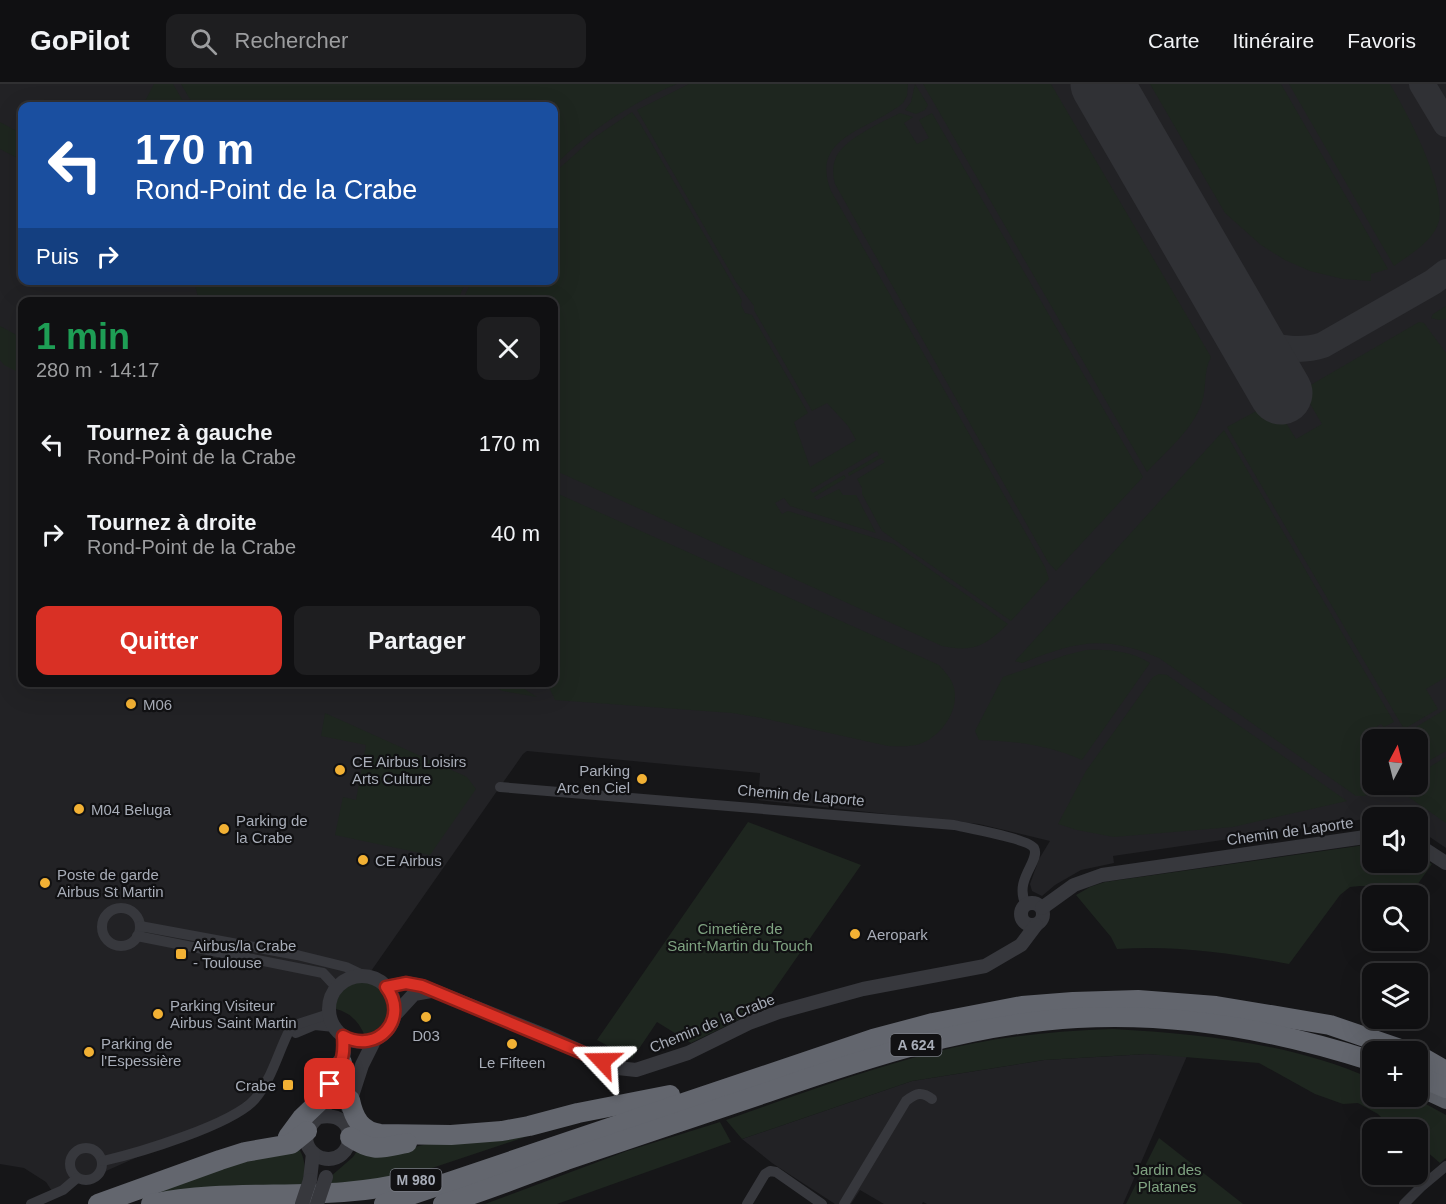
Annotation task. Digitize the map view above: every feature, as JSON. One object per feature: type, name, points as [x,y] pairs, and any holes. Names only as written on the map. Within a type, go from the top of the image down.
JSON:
[{"type":"highway","name":"A 624","points":[[384,1204],[873,1039],[971,1015],[1022,1006],[1107,1000],[1194,1004],[1330,1025],[1377,1041]]},
{"type":"highway","name":"A 624","points":[[443,1204],[829,1071],[913,1045],[1006,1026],[1078,1018],[1134,1017],[1189,1020],[1277,1034],[1362,1059]]},
{"type":"highway","name":"A 624","points":[[1428,1059],[1446,1066]]},
{"type":"highway","name":"A 624","points":[[1428,1061],[1446,1071]]},
{"type":"highway","points":[[272,1147],[287,1138],[302,1118],[325,1096],[342,1063]]},
{"type":"highway","name":"M 980","points":[[151,1204],[205,1197],[333,1197],[378,1191],[670,1095],[746,1073],[790,1066]]},
{"type":"highway","points":[[1428,1080],[1446,1088]]},
{"type":"highway","points":[[1428,1093],[1446,1101]]},
{"type":"highway","points":[[348,1131],[365,1147],[373,1149],[452,1135],[522,1128],[578,1113],[670,1095]]},
{"type":"highway","points":[[350,1100],[356,1119],[370,1132],[452,1135]]},
{"type":"highway","points":[[98,1204],[220,1160],[291,1144],[313,1124]]},
{"type":"highway","points":[[116,1204],[154,1183]]},
{"type":"street","name":"Chemin de Laporte","points":[[500,787],[954,825],[989,832],[1027,843],[1034,849],[1036,854],[1022,883],[1022,896],[1026,905],[1021,914],[1030,923]]},
{"type":"street","name":"Chemin de Laporte","points":[[1042,908],[1074,885],[1102,875],[1362,837]]},
{"type":"street","points":[[1428,851],[1446,863]]},
{"type":"street","points":[[1026,905],[1035,903],[1042,908],[1042,919],[1030,923]]},
{"type":"street","name":"Chemin de la Crabe","points":[[386,987],[406,983],[422,986],[618,1068],[636,1070],[688,1053],[749,1023],[779,1012],[863,989],[973,970],[999,960],[1011,951],[1030,923]]},
{"type":"street","points":[[337,987],[323,973],[139,931],[297,955],[346,967],[386,987],[393,1001],[393,1017]]},
{"type":"street","points":[[367,977],[354,977],[337,987],[330,1000],[344,1053],[335,1091],[313,1124],[307,1143],[313,1153],[324,1159],[333,1159],[345,1151],[350,1100],[362,1065],[375,1039]]},
{"type":"street","points":[[103,1161],[131,1155],[176,1140],[238,1112],[254,1101],[265,1086],[290,1029],[298,1024],[336,1026],[360,1042],[375,1039],[387,1030],[393,1017],[414,994],[433,991]]},
{"type":"street","points":[[844,1204],[906,1101],[920,1093],[932,1099]]},
{"type":"street","points":[[313,1124],[328,1116],[336,1117],[348,1131]]},
{"type":"street","points":[[88,1148],[98,1152],[103,1161],[101,1172],[93,1179],[77,1178],[70,1165],[72,1155],[78,1150],[88,1148]]},
{"type":"street","points":[[302,1204],[310,1180],[313,1153]]},
{"type":"street","points":[[317,1204],[333,1159]]},
{"type":"street","points":[[1404,1204],[1446,1166]]},
{"type":"street","points":[[747,1204],[765,1174],[770,1171],[776,1172],[822,1204]]},
{"type":"street","points":[[31,1204],[63,1190],[77,1178]]},
{"type":"shaded area","points":[[0,84],[1446,84],[1446,848],[1428,836],[1428,807],[1362,807],[1362,819],[1113,856],[1114,863],[1081,870],[1055,885],[1042,896],[1032,891],[1030,884],[1039,859],[1050,841],[979,824],[758,800],[760,773],[527,751],[369,974],[354,974],[336,984],[322,1013],[285,1039],[265,1086],[221,1120],[54,1194],[46,1182],[24,1168],[0,1164]]},
{"type":"shaded area","points":[[1147,1054],[1187,1056],[1123,1204],[927,1204],[923,1202],[922,1204],[884,1204],[860,1190],[851,1204],[835,1204],[772,1163],[742,1139],[912,1081],[1044,1060]]},
{"type":"green space","points":[[154,84],[173,84],[184,102],[145,102]]},
{"type":"green space","points":[[181,84],[677,84],[611,119],[581,141],[558,162],[558,102],[192,102]]},
{"type":"green space","points":[[689,84],[908,84],[907,96],[903,103],[847,136],[836,146],[828,158],[826,173],[831,191],[1045,567],[1049,579],[1011,621],[882,531],[862,494],[862,488],[857,479],[885,462],[881,458],[849,476],[848,473],[879,455],[877,451],[810,490],[813,493],[844,475],[846,478],[814,497],[817,500],[839,489],[843,495],[856,495],[876,533],[790,506],[784,498],[775,503],[782,514],[788,511],[894,544],[1008,624],[986,642],[971,648],[942,646],[558,472],[558,297],[464,297],[470,285],[558,285],[558,169],[592,139],[632,112],[742,300],[741,305],[745,313],[752,315],[808,413],[794,422],[810,467],[856,440],[848,426],[827,403],[812,411],[754,310],[754,306],[736,282],[637,110]]},
{"type":"green space","points":[[915,84],[928,105],[925,110],[916,114],[905,110],[911,102]]},
{"type":"green space","points":[[923,84],[1051,84],[1211,357],[1198,412],[1186,431],[1147,472]]},
{"type":"green space","points":[[1150,84],[1281,84],[1388,269],[1371,274],[1371,281],[1343,279],[1310,271],[1285,260],[1261,245],[1225,213]]},
{"type":"green space","points":[[1289,84],[1390,84],[1424,151],[1437,189],[1440,206],[1439,221],[1432,235],[1394,266]]},
{"type":"green space","points":[[900,113],[913,117],[904,123],[917,144],[929,138],[919,120],[932,113],[1143,477],[1056,571],[1048,562],[835,184],[834,163],[845,145],[863,132]]},
{"type":"green space","points":[[0,122],[18,132],[18,158],[0,149]]},
{"type":"green space","points":[[195,285],[464,285],[459,297],[198,297]]},
{"type":"green space","points":[[1446,306],[1446,319],[1431,318],[1433,314]]},
{"type":"green space","points":[[1419,322],[1424,323],[1446,353],[1446,677],[1426,689],[1438,709],[1404,729],[1227,427],[1273,402],[1296,439],[1322,424],[1302,390]]},
{"type":"green space","points":[[0,326],[18,336],[18,372],[4,365],[0,360]]},
{"type":"green space","points":[[1224,430],[1394,722],[1384,727],[1381,724],[1373,729],[1362,729],[1362,795],[1367,795],[1356,796],[1159,658],[1139,650],[1105,643],[1090,644],[1058,650],[1022,663],[1015,661]]},
{"type":"green space","points":[[558,494],[939,665],[950,679],[955,697],[954,707],[946,724],[932,738],[912,746],[888,746],[732,713],[555,700],[549,687],[558,687]]},
{"type":"green space","points":[[1086,650],[1119,652],[1150,663],[1082,760],[1032,745],[979,740],[975,731],[1003,677]]},
{"type":"green space","points":[[1159,674],[1167,675],[1347,801],[1233,827],[1114,837],[1058,824],[1086,771],[1153,677]]},
{"type":"green space","points":[[494,687],[521,687],[537,697]]},
{"type":"green space","points":[[1446,709],[1446,751],[1428,761],[1428,729],[1413,729]]},
{"type":"green space","points":[[325,713],[467,777],[476,789],[430,855],[335,835],[343,797],[356,800],[366,745],[321,736]]},
{"type":"green space","points":[[1446,757],[1446,823],[1428,811],[1428,807],[1423,807],[1406,795],[1428,795],[1428,768]]},
{"type":"green space","name":"Cimetière de Saint-Martin du Touch","points":[[748,822],[861,865],[761,1009],[691,1043],[657,1022],[632,1059],[597,1040]]},
{"type":"green space","points":[[1362,845],[1362,873],[1426,873],[1417,885],[1350,887],[1340,895],[1289,964],[1203,951],[1161,948],[1117,949],[1111,937],[1076,895],[1105,882]]},
{"type":"green space","points":[[365,981],[384,992],[389,1007],[383,1023],[365,1036],[354,1019],[335,1007],[339,996],[346,988]]},
{"type":"green space","points":[[1113,1029],[1179,1034],[1245,1042],[1310,1057],[1362,1075],[1362,1105],[1358,1103],[1343,1104],[1315,1094],[1259,1063],[1147,1054],[1044,1060],[912,1081],[742,1139],[726,1120],[854,1076],[953,1047],[1067,1031]]},
{"type":"green space","points":[[1428,1105],[1446,1115],[1446,1158],[1440,1163],[1428,1153],[1428,1119],[1383,1119],[1365,1107],[1428,1107]]},
{"type":"green space","points":[[720,1122],[731,1142],[557,1204],[485,1204],[627,1151]]},
{"type":"green space","points":[[528,1136],[396,1180],[325,1191],[330,1177],[357,1151],[379,1155],[436,1142]]},
{"type":"green space","name":"Jardin des Platanes","points":[[1159,1138],[1243,1204],[1126,1204]]},
{"type":"green space","points":[[298,1147],[305,1169],[300,1192],[134,1200],[205,1172]]},
{"type":"taxiway","points":[[1422,84],[1446,124]]},
{"type":"taxiway","points":[[1252,342],[1296,349],[1323,345],[1433,282],[1446,272]]},
{"type":"runway","points":[[1102,84],[1281,393]]},
{"type":"place","name":"M06","points":[[131,704]]},
{"type":"place","name":"CE Airbus Loisirs Arts Culture","points":[[340,770]]},
{"type":"place","name":"Parking Arc en Ciel","points":[[642,779]]},
{"type":"place","name":"M04 Beluga","points":[[79,809]]},
{"type":"place","name":"Parking de la Crabe","points":[[224,829]]},
{"type":"place","name":"CE Airbus","points":[[363,860]]},
{"type":"place","name":"Poste de garde Airbus St Martin","points":[[45,883]]},
{"type":"place","name":"Aeropark","points":[[855,934]]},
{"type":"place","name":"Airbus/la Crabe - Toulouse","points":[[181,954]]},
{"type":"place","name":"Parking Visiteur Airbus Saint Martin","points":[[158,1014]]},
{"type":"place","name":"D03","points":[[426,1017]]},
{"type":"place","name":"Le Fifteen","points":[[512,1044]]},
{"type":"place","name":"Parking de l'Espessière","points":[[89,1052]]},
{"type":"place","name":"Crabe","points":[[288,1085]]},
{"type":"route","points":[[330,1084],[342,1063],[343,1036],[360,1042],[370,1041],[387,1030],[391,1024],[394,1006],[392,996],[386,987],[406,983],[422,986],[602,1061]]}]
